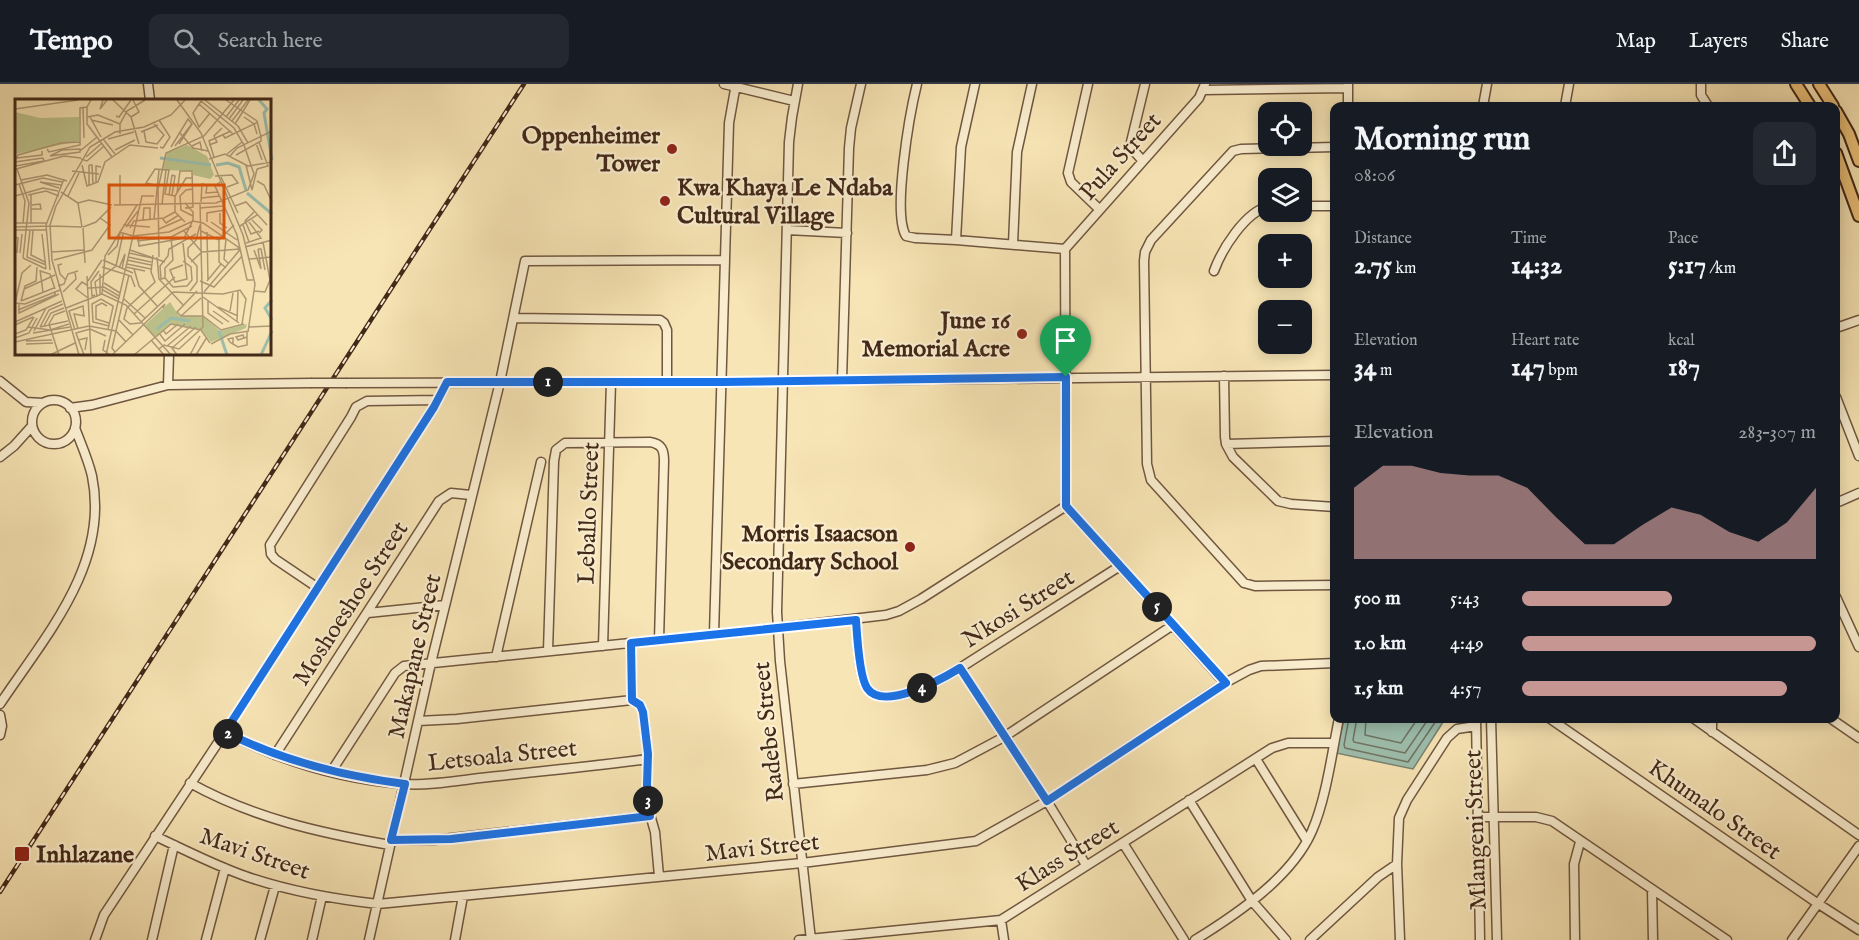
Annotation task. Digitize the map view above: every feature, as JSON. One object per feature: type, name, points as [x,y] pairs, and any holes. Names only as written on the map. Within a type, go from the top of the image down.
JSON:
[{"type":"main road","points":[[1796,84],[1807,102]]},
{"type":"main road","points":[[1819,84],[1830,102]]},
{"type":"main road","points":[[1840,118],[1859,161]]},
{"type":"main road","points":[[1840,164],[1859,216]]},
{"type":"street","points":[[148,84],[150,99]]},
{"type":"street","points":[[724,84],[794,101]]},
{"type":"street","name":"Radebe Street","points":[[798,84],[789,142],[777,628],[811,939]]},
{"type":"street","points":[[842,380],[850,138],[861,84]]},
{"type":"street","points":[[917,84],[906,137],[901,221],[905,233],[911,238],[1065,249],[1066,506],[1226,683]]},
{"type":"street","points":[[956,240],[961,147],[975,84]]},
{"type":"street","points":[[1013,244],[1017,152],[1032,84]]},
{"type":"street","points":[[1088,84],[1068,173],[1071,182],[1099,209]]},
{"type":"street","points":[[1142,160],[1133,150],[1131,142],[1145,84]]},
{"type":"street","points":[[1484,102],[1487,84]]},
{"type":"street","points":[[1566,102],[1569,84]]},
{"type":"street","points":[[1701,84],[1701,95],[1705,102]]},
{"type":"street","points":[[714,634],[729,123],[736,86]]},
{"type":"street","points":[[1348,86],[1348,102]]},
{"type":"street","name":"Pula Street","points":[[1065,249],[1204,87],[1348,86]]},
{"type":"street","points":[[1330,147],[1233,151],[1151,240],[1145,252],[1144,261],[1148,473],[1156,487],[1238,578],[1249,585],[1330,585]]},
{"type":"street","points":[[1312,206],[1330,206]]},
{"type":"street","points":[[1214,271],[1226,244],[1258,211]]},
{"type":"street","points":[[787,230],[847,233]]},
{"type":"street","name":"Makapane Street","points":[[369,940],[431,663],[500,382],[525,261],[725,260]]},
{"type":"street","points":[[514,318],[660,320],[667,330],[667,381]]},
{"type":"street","points":[[1840,327],[1859,320]]},
{"type":"street","points":[[168,385],[169,356]]},
{"type":"street","points":[[0,381],[26,402],[43,403],[56,400],[70,408],[92,405],[168,385],[1330,375]]},
{"type":"street","points":[[1224,376],[1224,428],[1226,444],[1233,456],[1278,501],[1330,507]]},
{"type":"street","points":[[95,940],[104,915],[318,588],[447,382]]},
{"type":"street","name":"Leballo Street","points":[[603,646],[611,382]]},
{"type":"street","points":[[18,396],[38,437],[50,444],[66,441],[85,453]]},
{"type":"street","points":[[318,588],[275,560],[271,554],[270,545],[356,407],[367,400],[438,399]]},
{"type":"street","points":[[0,457],[14,446],[32,423],[36,409],[43,403]]},
{"type":"street","points":[[66,441],[85,409],[92,405]]},
{"type":"street","points":[[0,704],[84,572],[92,540],[95,508],[92,477],[70,408]]},
{"type":"street","points":[[1840,417],[1859,456]]},
{"type":"street","points":[[14,446],[38,437]]},
{"type":"street","points":[[1226,444],[1330,441]]},
{"type":"street","points":[[548,651],[553,477],[556,450],[565,443],[650,442],[659,445],[663,451],[659,640]]},
{"type":"street","points":[[496,657],[541,462]]},
{"type":"street","points":[[536,483],[553,477]]},
{"type":"street","name":"Moshoeshoe Street","points":[[275,755],[439,501],[451,493],[471,495]]},
{"type":"street","points":[[1840,501],[1859,493]]},
{"type":"street","points":[[331,772],[398,670],[404,666],[856,620],[886,615],[908,607],[1066,506]]},
{"type":"street","name":"Nkosi Street","points":[[856,620],[862,675],[867,688],[872,693],[889,696],[913,691],[938,681],[1120,567]]},
{"type":"street","points":[[368,613],[445,605]]},
{"type":"street","points":[[1840,606],[1859,647]]},
{"type":"street","points":[[793,784],[938,768],[955,763],[1004,737],[1173,625]]},
{"type":"street","points":[[631,643],[632,700]]},
{"type":"street","name":"Mavi Street","points":[[155,836],[225,868],[275,886],[378,904],[802,863],[976,841],[1047,801],[1249,670],[1261,666],[1330,663]]},
{"type":"street","points":[[960,668],[1086,865]]},
{"type":"street","points":[[418,721],[450,720],[632,700],[640,705],[643,712],[648,759],[650,816],[655,832],[659,876]]},
{"type":"street","points":[[0,715],[0,735]]},
{"type":"street","points":[[1195,940],[1252,901],[1290,864],[1307,841],[1317,818],[1338,723]]},
{"type":"street","points":[[1400,940],[1397,864],[1399,818],[1407,800],[1452,733],[1473,723]]},
{"type":"street","name":"Mlangeni Street","points":[[1476,723],[1480,940]]},
{"type":"street","name":"Mlangeni Street","points":[[1491,723],[1497,940]]},
{"type":"street","name":"Khumalo Street","points":[[1556,723],[1859,930]]},
{"type":"street","points":[[1700,723],[1859,835]]},
{"type":"street","points":[[1712,723],[1712,732]]},
{"type":"street","points":[[1837,723],[1859,738]]},
{"type":"street","name":"Letsoala Street","points":[[225,732],[275,755],[331,772],[405,784],[648,759]]},
{"type":"street","name":"Klass Street","points":[[799,940],[1001,920],[1272,748],[1288,742],[1334,743]]},
{"type":"street","points":[[1256,759],[1307,841]]},
{"type":"street","points":[[638,761],[647,776]]},
{"type":"street","points":[[190,783],[237,806],[271,819],[323,833],[391,843],[451,839],[650,816]]},
{"type":"street","points":[[1189,800],[1252,901],[1286,940]]},
{"type":"street","points":[[1478,817],[1545,819],[1727,940]]},
{"type":"street","points":[[1575,940],[1575,864],[1580,842]]},
{"type":"street","points":[[1123,843],[1184,940]]},
{"type":"street","points":[[152,940],[174,845]]},
{"type":"street","points":[[1792,940],[1859,846]]},
{"type":"street","points":[[1310,940],[1378,877],[1397,864]]},
{"type":"street","points":[[206,940],[225,868]]},
{"type":"street","points":[[260,940],[275,886]]},
{"type":"street","points":[[1652,890],[1653,940]]},
{"type":"street","points":[[312,940],[322,896]]},
{"type":"street","points":[[455,940],[463,896]]},
{"type":"street","points":[[1001,920],[1004,940]]},
{"type":"water","points":[[1343,723],[1442,723],[1413,769],[1336,753]]},
{"type":"railway","points":[[0,892],[524,84]]},
{"type":"place","name":"Oppenheimer Tower","points":[[672,149]]},
{"type":"place","name":"Kwa Khaya Le Ndaba Cultural Village","points":[[665,201]]},
{"type":"place","name":"June 16 Memorial Acre","points":[[1022,334]]},
{"type":"place","name":"Morris Isaacson Secondary School","points":[[910,547]]},
{"type":"place","name":"Inhlazane","points":[[22,854]]},
{"type":"route","points":[[1066,377],[1066,506],[1226,683],[1047,801],[960,668],[926,687],[913,691],[889,696],[872,693],[867,688],[862,675],[856,620],[631,643],[632,700],[640,705],[643,712],[648,754],[647,785],[650,816],[451,839],[391,840],[405,784],[357,777],[310,766],[247,744],[225,732],[434,407],[447,382],[722,382],[1066,377]]}]
